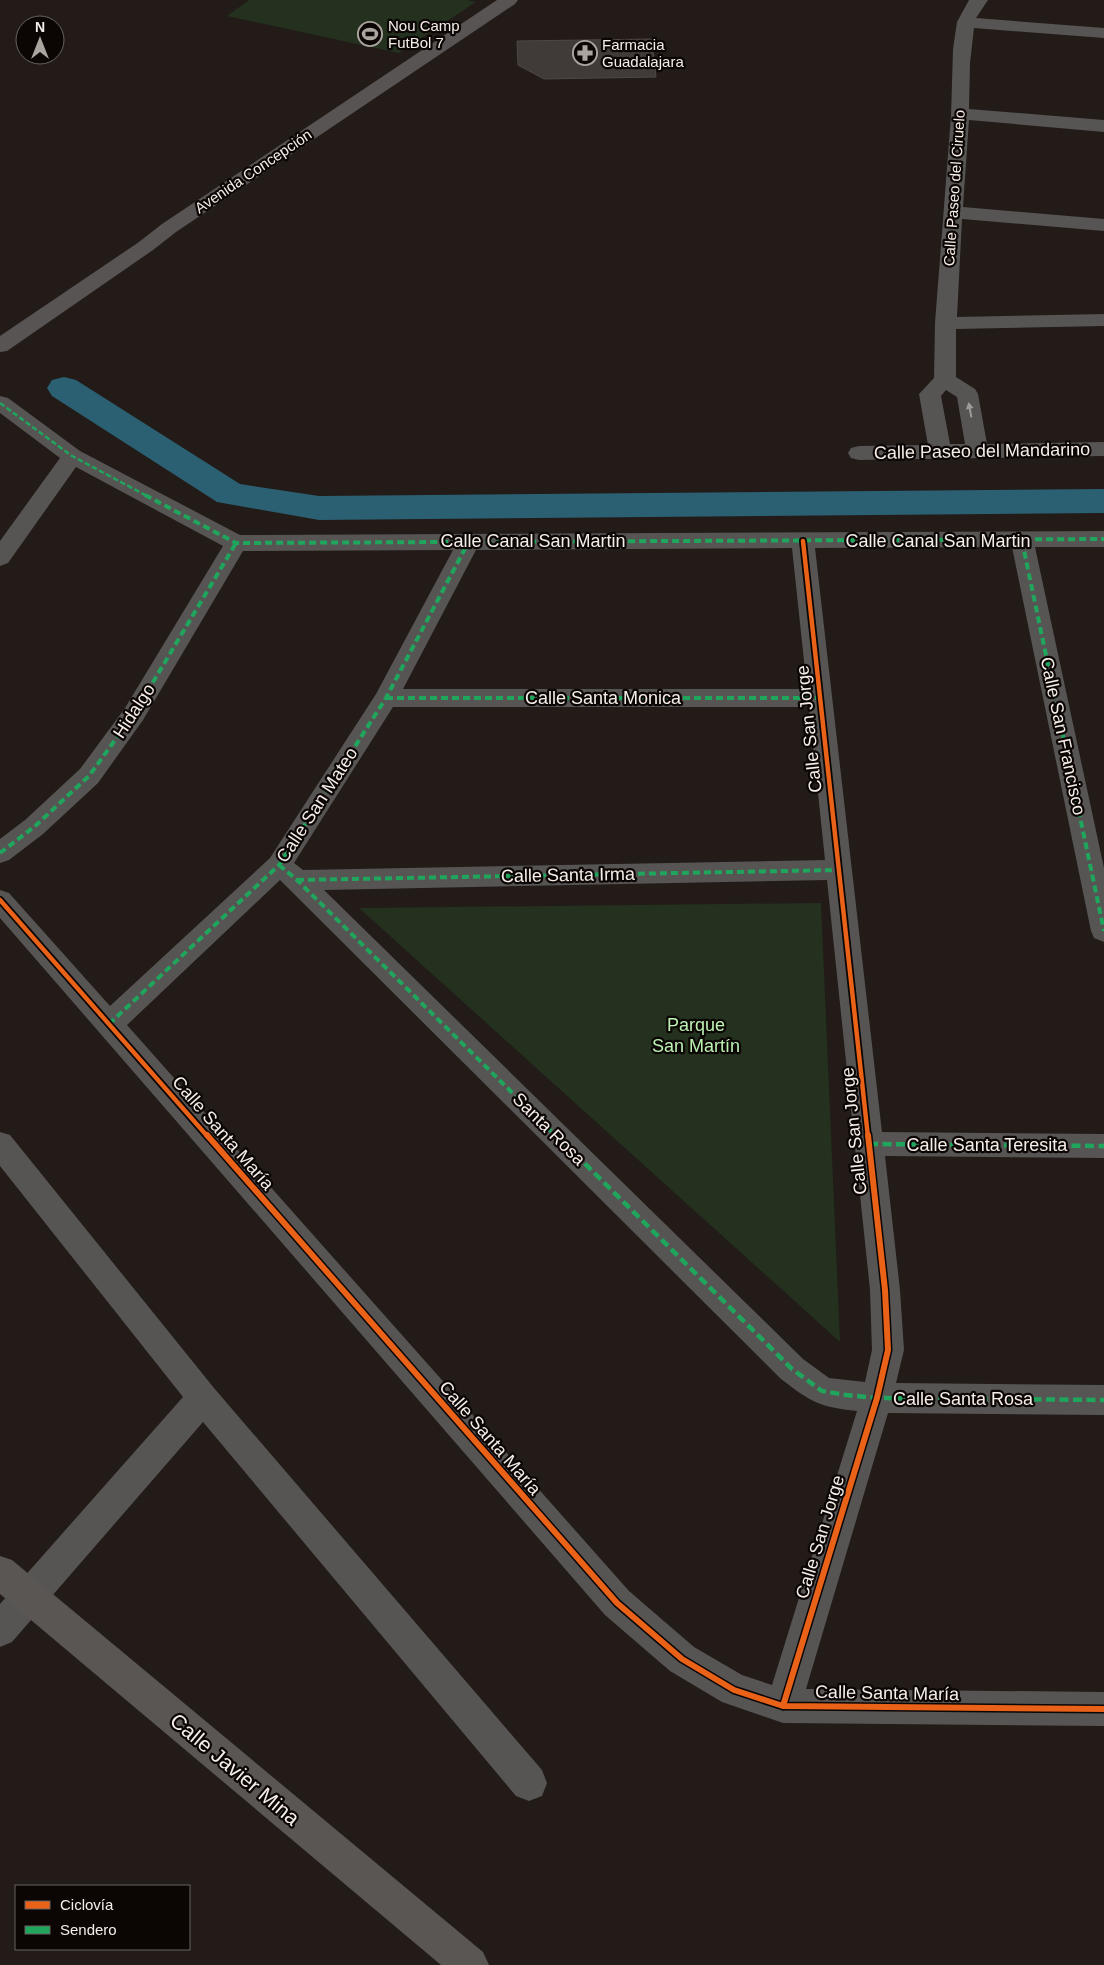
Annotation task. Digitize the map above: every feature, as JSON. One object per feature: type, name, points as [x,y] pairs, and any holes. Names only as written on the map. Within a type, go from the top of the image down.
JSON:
[{"type":"main road","name":"Avenida Concepción","points":[[0,346],[146,246],[177,222],[509,0]]},
{"type":"main road","name":"Calle Javier Mina","points":[[0,1572],[470,1965]]},
{"type":"street","points":[[968,7],[1104,33]]},
{"type":"street","name":"Calle Paseo del Ciruelo","points":[[946,380],[945,323],[960,114],[961,60],[968,7]]},
{"type":"street","points":[[960,114],[1104,126]]},
{"type":"street","points":[[953,212],[1104,225]]},
{"type":"street","points":[[945,323],[1104,320]]},
{"type":"street","points":[[940,452],[930,394],[946,380],[967,394],[978,451]]},
{"type":"street","name":"Calle Canal San Martin","points":[[0,403],[72,456],[236,543],[1022,541],[1104,539]]},
{"type":"street","name":"Calle Paseo del Mandarino","points":[[859,454],[1104,449]]},
{"type":"street","points":[[0,558],[72,456]]},
{"type":"street","name":"Calle San Mateo","points":[[109,1024],[288,873],[386,698],[469,541]]},
{"type":"street","name":"Calle San Jorge","points":[[783,1706],[877,1398],[888,1350],[885,1290],[803,541]]},
{"type":"street","name":"Calle San Francisco","points":[[1022,541],[1104,931]]},
{"type":"street","name":"Hidalgo","points":[[0,853],[34,827],[89,776],[134,714],[236,543]]},
{"type":"street","name":"Calle Santa Monica","points":[[386,698],[820,698]]},
{"type":"street","name":"Calle Santa Irma","points":[[288,873],[839,870]]},
{"type":"street","name":"Santa Rosa","points":[[288,873],[792,1369],[822,1391]]},
{"type":"street","name":"Calle Santa María","points":[[0,900],[617,1603],[682,1659],[734,1690],[783,1706],[1104,1709]]},
{"type":"street","points":[[0,1144],[202,1398],[529,1783]]},
{"type":"street","name":"Calle Santa Teresita","points":[[869,1144],[1104,1146]]},
{"type":"street","name":"Calle Santa Rosa","points":[[822,1391],[877,1398],[1104,1400]]},
{"type":"street","points":[[0,1630],[202,1398]]},
{"type":"green space","name":"Nou Camp FutBol 7","points":[[249,0],[467,0],[476,2],[399,53],[227,16]]},
{"type":"green space","name":"Parque San Martín","points":[[821,903],[840,1342],[359,908]]},
{"type":"building","name":"Farmacia Guadalajara","points":[[652,39],[656,77],[544,79],[518,65],[517,41]]},
{"type":"waterway","points":[[64,388],[230,494],[319,508],[1104,501]]},
{"type":"marked path","points":[[0,403],[72,456],[236,543],[1104,539]]},
{"type":"marked path","points":[[109,1024],[279,865],[386,698],[469,541]]},
{"type":"marked path","points":[[1022,541],[1104,931]]},
{"type":"marked path","points":[[0,853],[34,827],[89,776],[134,714],[236,543]]},
{"type":"marked path","points":[[386,698],[820,698]]},
{"type":"marked path","points":[[279,865],[297,880],[792,1369],[822,1391],[877,1398],[1104,1400]]},
{"type":"marked path","points":[[297,880],[839,870]]},
{"type":"marked path","points":[[869,1144],[1104,1146]]},
{"type":"cycle path","points":[[783,1706],[877,1398],[888,1350],[885,1290],[803,541]]},
{"type":"cycle path","points":[[0,900],[617,1603],[682,1659],[734,1690],[783,1706],[1104,1709]]},
{"type":"place","name":"Nou Camp FutBol 7","points":[[370,34]]},
{"type":"place","name":"Farmacia Guadalajara","points":[[585,53]]}]
